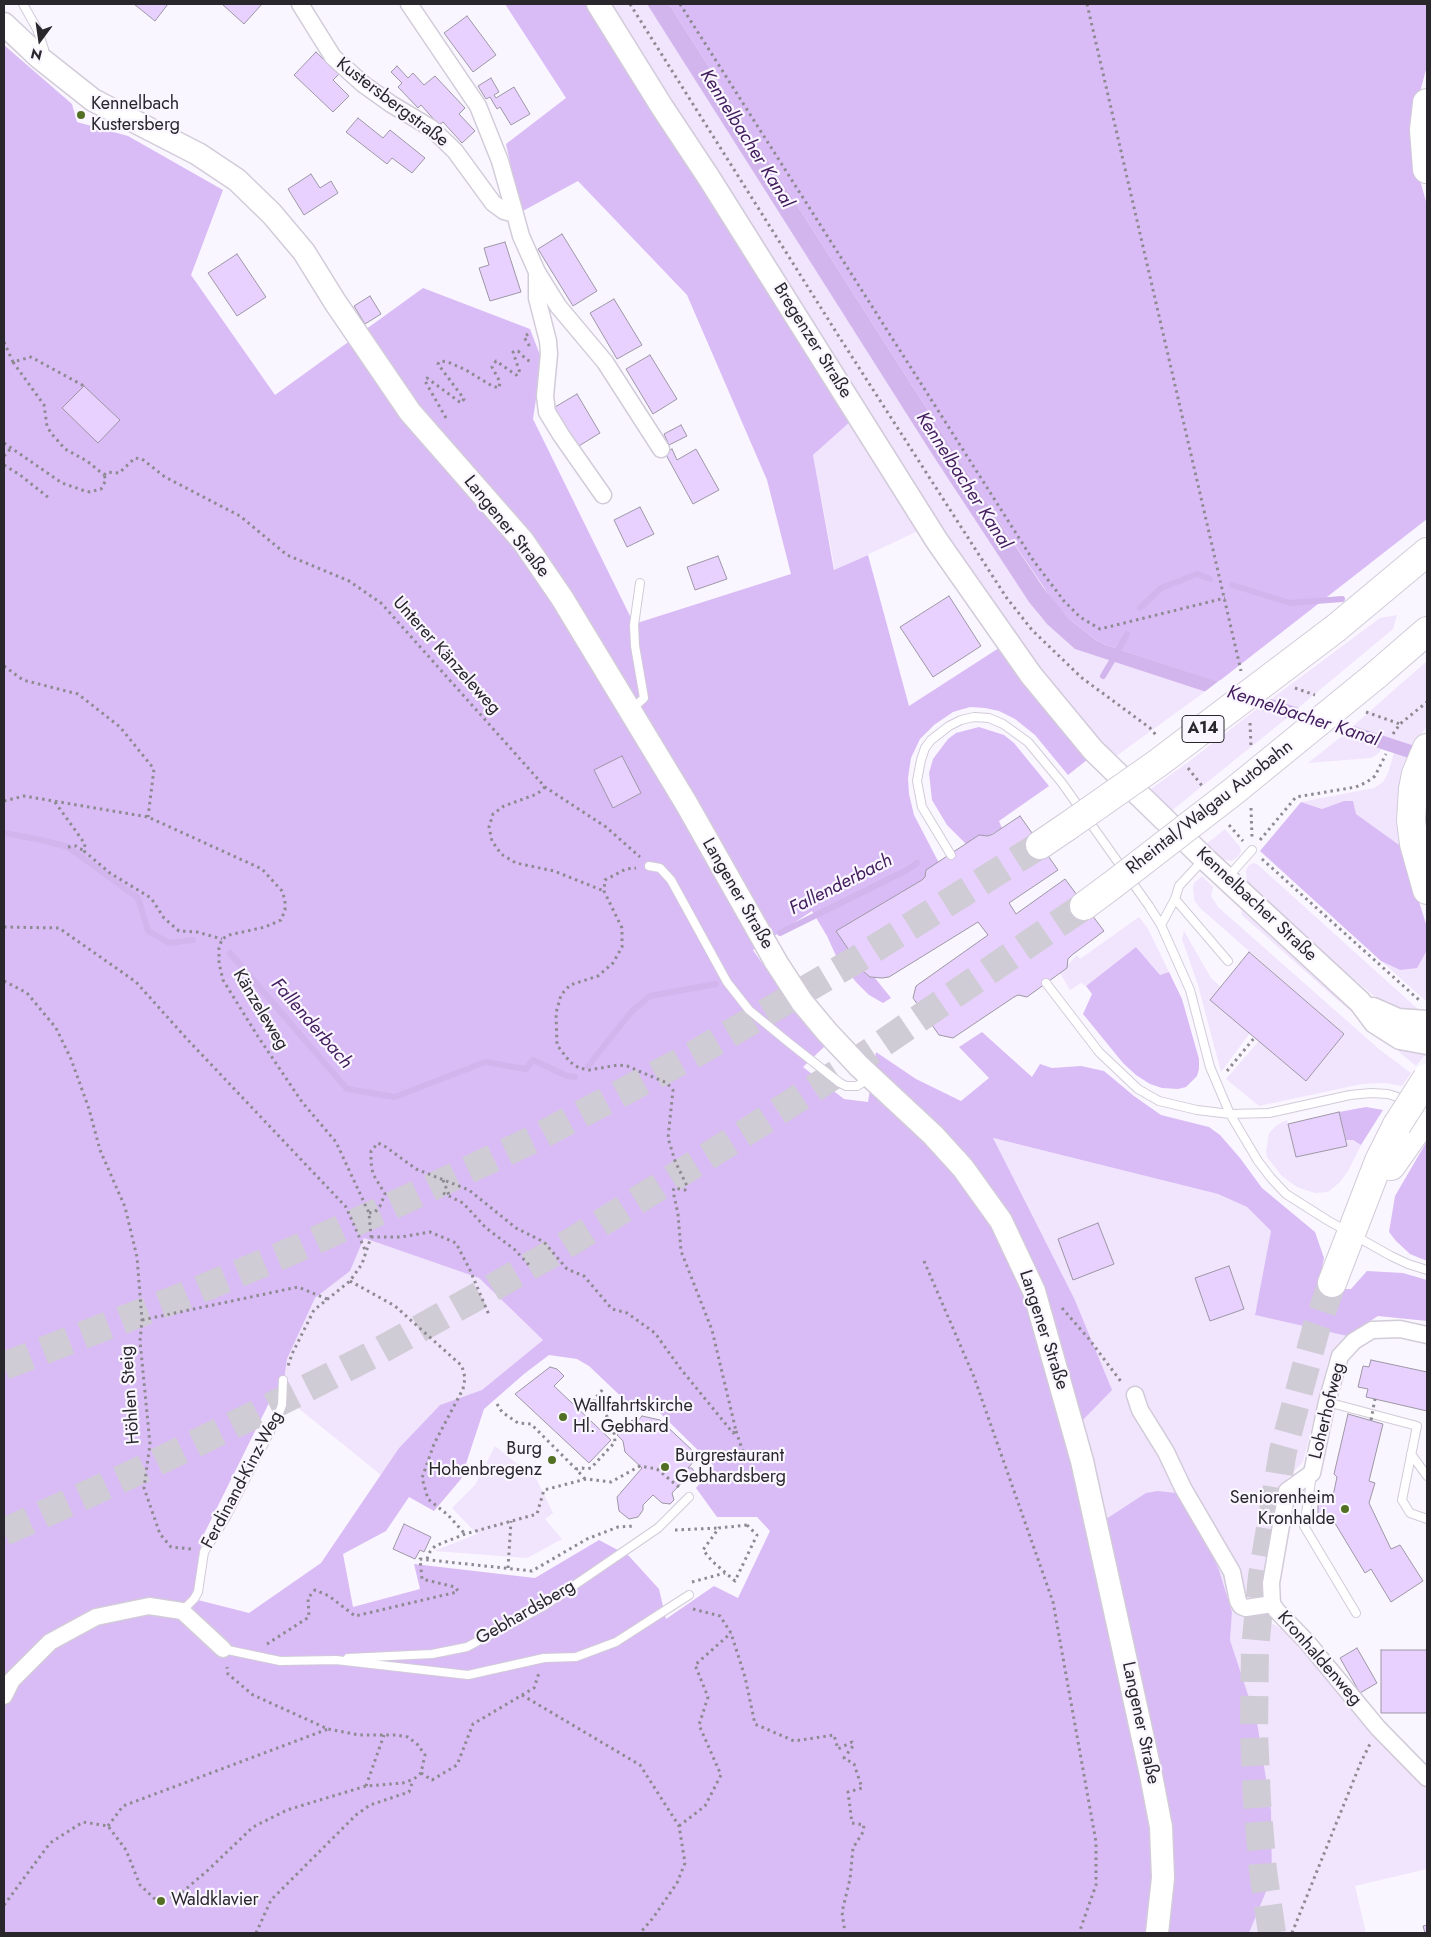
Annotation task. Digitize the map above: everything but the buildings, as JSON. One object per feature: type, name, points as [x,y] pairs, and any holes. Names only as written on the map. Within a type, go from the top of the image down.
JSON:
[{"type":"highway","points":[[1427,103],[1424,130],[1427,169]]},
{"type":"highway","name":"A14","points":[[1040,845],[1158,763],[1336,628],[1427,552]]},
{"type":"highway","name":"Rheintal/Walgau Autobahn","points":[[1084,906],[1234,791],[1427,631]]},
{"type":"highway","points":[[1427,748],[1416,774],[1411,820],[1414,844],[1427,890]]},
{"type":"highway","points":[[1332,1283],[1379,1161],[1416,1122],[1427,1078]]},
{"type":"main road","name":"Bregenzer Straße","points":[[598,4],[662,107],[715,186],[937,541],[1031,675]]},
{"type":"main road","name":"Langener Straße","points":[[4,24],[40,58],[93,100],[198,154],[237,180],[272,214],[304,252],[335,302],[410,412],[523,541],[562,598],[686,803],[776,962],[802,1002],[827,1032],[933,1135],[963,1168],[1001,1221],[1034,1291],[1082,1461],[1151,1775],[1161,1827],[1164,1878],[1157,1933]]},
{"type":"main road","name":"Kennelbacher Straße","points":[[1031,675],[1094,750],[1226,879],[1360,1002],[1375,1022],[1400,1038],[1427,1043]]},
{"type":"main road","name":"Kennelbacher Straße","points":[[1360,1002],[1398,1020],[1424,1012]]},
{"type":"street","name":"Kustersbergstraße","points":[[300,4],[333,57],[377,94],[431,128],[455,151],[493,202],[504,211],[515,214]]},
{"type":"street","points":[[409,4],[478,106],[500,161],[521,236],[537,272],[558,306],[605,362],[661,449]]},
{"type":"street","points":[[537,272],[538,298],[549,352],[545,396],[547,412],[603,495]]},
{"type":"street","name":"Loherhofweg","points":[[1272,1604],[1270,1583],[1287,1491],[1312,1473],[1340,1356],[1354,1341],[1372,1330],[1400,1329],[1427,1335]]},
{"type":"street","name":"Kronhaldenweg","points":[[1135,1395],[1140,1410],[1166,1452],[1183,1488],[1232,1572],[1238,1601],[1241,1606],[1246,1608],[1272,1604],[1281,1616],[1307,1642],[1378,1728],[1427,1778]]},
{"type":"street","points":[[4,1696],[12,1680],[50,1642],[96,1617],[149,1606],[182,1611],[223,1649]]},
{"type":"lane","points":[[23,4],[44,49],[40,58]]},
{"type":"lane","points":[[630,712],[644,698],[635,646],[634,625],[640,582]]},
{"type":"lane","points":[[950,855],[922,807],[917,781],[921,760],[925,748],[931,740],[950,726],[961,720],[974,717],[989,718],[1003,724],[1028,742],[1062,783],[1150,906],[1161,925],[1190,990],[1210,1067],[1230,1114],[1258,1161],[1271,1178],[1286,1194],[1350,1234],[1408,1264],[1427,1270]]},
{"type":"lane","points":[[1226,879],[1252,850]]},
{"type":"lane","points":[[1161,925],[1175,899],[1179,886],[1204,858]]},
{"type":"lane","points":[[649,866],[660,868],[671,880],[727,982],[749,1010],[840,1083],[846,1086],[857,1086],[865,1071]]},
{"type":"lane","points":[[1175,899],[1228,961]]},
{"type":"lane","points":[[1046,983],[1099,1052],[1138,1089],[1159,1101],[1171,1105],[1230,1114],[1269,1113],[1350,1095],[1388,1094],[1405,1099],[1416,1122]]},
{"type":"lane","name":"Ferdinand-Kinz-Weg","points":[[182,1611],[198,1592],[204,1552],[226,1517],[277,1418],[282,1406],[283,1380]]},
{"type":"lane","points":[[1328,1402],[1417,1426],[1402,1500],[1410,1513],[1427,1519]]},
{"type":"lane","points":[[1411,1454],[1427,1476]]},
{"type":"lane","name":"Loherhofweg","points":[[1312,1473],[1304,1526],[1356,1613]]},
{"type":"lane","name":"Gebhardsberg","points":[[223,1649],[280,1661],[336,1660],[365,1656],[432,1654],[467,1647],[544,1606],[658,1528],[689,1497]]},
{"type":"lane","name":"Gebhardsberg","points":[[336,1660],[468,1675],[544,1658],[576,1657],[616,1642],[686,1597]]},
{"type":"path","points":[[630,4],[838,335],[1006,597],[1032,630],[1082,678],[1150,728],[1162,741]]},
{"type":"path","points":[[680,4],[1033,560],[1064,600],[1080,617],[1100,629],[1225,598]]},
{"type":"path","points":[[1087,4],[1242,676]]},
{"type":"path","points":[[532,350],[524,338],[528,334],[533,335],[543,352],[549,352]]},
{"type":"path","points":[[4,342],[13,362],[44,405],[47,426],[51,434],[65,449],[87,461],[104,475],[106,480],[101,489],[90,492],[62,483],[4,443]]},
{"type":"path","points":[[447,420],[425,381],[427,378],[462,403],[464,399],[438,364],[440,361],[448,362],[466,370],[492,386],[499,388],[500,382],[492,367],[496,362],[516,375],[520,373],[513,352],[518,351],[527,360],[535,362]]},
{"type":"path","points":[[13,362],[31,356],[84,386]]},
{"type":"path","points":[[4,456],[12,447]]},
{"type":"path","name":"Unterer Känzeleweg","points":[[104,475],[107,472],[119,473],[135,458],[142,459],[165,477],[240,516],[286,555],[349,581],[381,603],[544,787],[606,827],[634,850],[649,866]]},
{"type":"path","points":[[4,465],[49,498]]},
{"type":"path","points":[[4,666],[23,680],[78,694],[120,727],[154,769],[148,817]]},
{"type":"path","points":[[1393,734],[1400,724],[1427,702]]},
{"type":"path","points":[[1252,850],[1296,797],[1356,787],[1375,776],[1386,754]]},
{"type":"path","points":[[1186,766],[1207,793]]},
{"type":"path","points":[[544,787],[537,794],[504,806],[493,814],[489,827],[492,841],[501,854],[516,863],[554,872],[604,891]]},
{"type":"path","points":[[4,801],[24,796],[148,817],[262,870],[282,892],[285,900],[285,910],[281,920],[265,927],[229,935],[222,939],[197,932],[179,931],[164,918],[151,898],[110,873],[76,846],[68,847]]},
{"type":"path","points":[[54,802],[85,844],[84,852]]},
{"type":"path","points":[[1226,820],[1252,850],[1424,1012]]},
{"type":"path","points":[[649,866],[626,869],[606,880],[604,891],[622,928],[622,947],[613,963],[606,970],[598,976],[570,985],[561,995],[556,1013],[557,1045],[562,1054],[578,1068],[589,1070],[626,1066],[667,1083],[673,1090],[668,1138],[675,1162],[687,1186],[685,1190],[674,1188],[673,1192],[678,1214],[681,1251],[712,1330],[743,1452]]},
{"type":"path","points":[[4,926],[59,928],[136,982],[187,1039],[346,1207],[366,1251],[362,1264],[350,1281],[314,1310],[292,1354],[283,1380]]},
{"type":"path","name":"Känzeleweg","points":[[222,939],[218,948],[218,956],[223,980],[302,1102],[336,1142],[368,1213],[371,1237],[366,1251]]},
{"type":"path","name":"Höhlen Steig","points":[[4,981],[27,993],[56,1028],[71,1059],[89,1109],[100,1150],[125,1207],[137,1257],[142,1320],[140,1341],[150,1444],[144,1488],[160,1534],[171,1547],[191,1548],[204,1552]]},
{"type":"path","points":[[1217,1083],[1255,1037]]},
{"type":"path","points":[[368,1213],[375,1212],[385,1194],[374,1174],[371,1163],[371,1150],[378,1143],[413,1167],[469,1190],[516,1228],[544,1242],[567,1269],[584,1276],[612,1309],[627,1313],[654,1332],[680,1368],[733,1433],[736,1429]]},
{"type":"path","points":[[443,1179],[450,1196]]},
{"type":"path","points":[[443,1193],[463,1203],[486,1228],[514,1249],[529,1265]]},
{"type":"path","points":[[371,1237],[401,1237],[430,1232],[456,1243],[470,1270],[488,1315]]},
{"type":"path","points":[[924,1261],[974,1377],[1053,1602],[1096,1842],[1096,1885],[1079,1933]]},
{"type":"path","points":[[350,1281],[395,1306],[462,1366],[465,1378],[463,1389],[434,1444],[422,1478],[428,1499],[448,1515],[465,1534]]},
{"type":"path","points":[[142,1320],[298,1287],[328,1299]]},
{"type":"path","points":[[576,1469],[590,1468],[615,1442],[614,1424],[594,1400],[602,1389]]},
{"type":"path","points":[[1371,1420],[1375,1399]]},
{"type":"path","points":[[497,1404],[502,1412],[518,1423],[531,1424],[586,1479]]},
{"type":"path","points":[[427,1559],[435,1546],[465,1534],[537,1514],[544,1490],[586,1479],[611,1482],[640,1466],[657,1469],[689,1497]]},
{"type":"path","points":[[508,1568],[511,1521]]},
{"type":"path","points":[[251,1655],[309,1617],[308,1598],[315,1590],[329,1596],[355,1616],[458,1591],[455,1587],[422,1579],[420,1559],[532,1571],[587,1539],[618,1526],[634,1527],[644,1524],[669,1530],[747,1525],[757,1535],[735,1581],[712,1561],[703,1550],[719,1528]]},
{"type":"path","points":[[690,1582],[726,1573]]},
{"type":"path","points":[[686,1597],[690,1608],[720,1616],[730,1632],[745,1678],[755,1724],[794,1741],[834,1735],[838,1749],[852,1742],[853,1746],[844,1758],[854,1764],[862,1788],[848,1792],[852,1823],[864,1825],[864,1832],[853,1848],[850,1879],[842,1912],[845,1933]]},
{"type":"path","points":[[679,1826],[705,1806],[721,1775],[699,1726],[708,1697],[695,1665],[730,1632]]},
{"type":"path","points":[[4,1905],[50,1843],[83,1822],[108,1826],[126,1850],[140,1886],[158,1902],[180,1894],[253,1827],[287,1810],[366,1786],[390,1785],[414,1779],[421,1773],[424,1756],[418,1745],[408,1738],[384,1735],[359,1735],[328,1729],[253,1695],[228,1674],[223,1649]]},
{"type":"path","points":[[421,1773],[432,1780],[457,1765],[473,1724],[534,1688],[544,1658]]},
{"type":"path","points":[[522,1695],[640,1765],[679,1826],[685,1863],[677,1882],[654,1918],[640,1933]]},
{"type":"path","points":[[1292,1933],[1361,1762],[1378,1728]]},
{"type":"path","points":[[108,1826],[123,1806],[328,1729]]},
{"type":"path","points":[[366,1786],[384,1735]]},
{"type":"path","points":[[256,1933],[271,1900],[356,1815],[370,1805],[409,1792],[414,1779]]},
{"type":"shaded area","points":[[505,4],[586,4],[851,421],[813,455],[834,570],[868,555],[909,706],[1002,646],[1087,760],[1068,775],[1035,735],[1015,719],[999,711],[985,708],[970,707],[953,712],[934,725],[920,739],[911,758],[908,778],[909,794],[914,815],[939,863],[926,870],[925,877],[922,880],[836,931],[863,971],[870,977],[875,978],[891,998],[883,1003],[869,995],[856,982],[837,958],[827,936],[812,911],[753,950],[802,1020],[825,1046],[803,1067],[844,1099],[868,1102],[876,1052],[916,1079],[961,1101],[989,1078],[959,1047],[982,1032],[1032,1077],[1040,1064],[1052,1068],[1081,1066],[1104,1071],[1161,1115],[1209,1127],[1220,1135],[1262,1188],[1315,1232],[1324,1258],[1319,1282],[1343,1289],[1351,1289],[1367,1271],[1403,1273],[1427,1280],[1427,1321],[1378,1316],[1347,1336],[1255,1315],[1271,1231],[1247,1207],[1218,1194],[993,1138],[1074,1298],[1112,1390],[1078,1425],[1100,1523],[1146,1493],[1158,1491],[1176,1493],[1203,1532],[1219,1570],[1232,1612],[1230,1640],[1257,1722],[1271,1810],[1272,1877],[1249,1933],[4,1933],[4,45],[72,104],[77,122],[128,136],[223,190],[191,275],[275,395],[423,288],[530,329],[542,360],[533,419],[634,624],[791,574],[767,480],[687,295],[578,181],[521,212],[506,144],[566,98]],"holes":[[[364,1238],[479,1278],[543,1340],[482,1390],[440,1405],[399,1448],[321,1563],[249,1613],[194,1599],[202,1538],[270,1401],[282,1395],[287,1359],[315,1298],[350,1271]],[[549,1355],[577,1359],[589,1366],[632,1407],[659,1412],[714,1466],[696,1488],[717,1517],[757,1517],[770,1531],[738,1598],[714,1586],[666,1619],[659,1589],[629,1556],[599,1540],[535,1578],[414,1564],[420,1589],[353,1607],[343,1554],[386,1531],[409,1497],[434,1511],[461,1479],[484,1409]]]},
{"type":"shaded area","points":[[609,4],[647,4],[932,454],[1040,616],[1075,649],[1206,691],[1115,757],[1096,738],[1034,661],[977,582]]},
{"type":"shaded area","points":[[669,4],[1427,4],[1427,66],[1420,92],[1418,173],[1427,205],[1427,519],[1218,682],[1096,640],[1068,618],[1056,605],[994,514]]},
{"type":"shaded area","points":[[851,421],[922,529],[835,570],[813,455]]},
{"type":"shaded area","points":[[1397,615],[1393,629],[1298,708],[1270,700],[1380,618]]},
{"type":"shaded area","points":[[1427,661],[1427,726],[1413,746],[1353,726]]},
{"type":"shaded area","points":[[1258,708],[1287,718],[1170,812],[1148,791],[1191,760]]},
{"type":"shaded area","points":[[979,727],[1004,735],[1014,743],[1049,786],[999,821],[1002,828],[988,836],[979,835],[966,844],[947,825],[932,800],[929,773],[933,759],[948,739],[956,733]]},
{"type":"shaded area","points":[[1342,736],[1381,749],[1379,753],[1371,758],[1308,763]]},
{"type":"shaded area","points":[[1394,753],[1407,757],[1399,783],[1402,784],[1402,847],[1356,814],[1344,801],[1322,809],[1301,802],[1374,788],[1383,782]]},
{"type":"shaded area","points":[[1344,801],[1353,801],[1356,814],[1402,847],[1427,927],[1426,952],[1417,968],[1400,970],[1381,961],[1260,851],[1301,802],[1322,809]]},
{"type":"shaded area","points":[[1225,829],[1240,847],[1241,851],[1239,856],[1232,861],[1221,859],[1205,845]]},
{"type":"shaded area","points":[[1253,863],[1257,864],[1420,1011],[1398,1009],[1387,1004],[1373,995],[1330,959],[1247,882],[1246,871],[1248,866]]},
{"type":"shaded area","points":[[1202,876],[1213,887],[1211,896],[1218,907],[1380,1050],[1411,1073],[1402,1086],[1385,1083],[1362,1084],[1259,1106],[1226,1079],[1259,1041],[1306,1081],[1344,1034],[1200,908],[1194,900],[1193,887],[1194,883]]},
{"type":"shaded area","points":[[1241,910],[1375,1029],[1425,1055],[1416,1066],[1334,997],[1242,915]]},
{"type":"shaded area","points":[[1139,917],[1147,927],[1169,972],[1160,975],[1136,947],[1086,986],[1081,983],[1070,990],[1060,973],[1077,955],[1080,959]]},
{"type":"shaded area","points":[[1184,931],[1211,978],[1221,987],[1210,1000],[1250,1033],[1221,1072],[1198,985],[1182,939]]},
{"type":"shaded area","points":[[1427,943],[1427,1002],[1381,961],[1400,970],[1426,952]]},
{"type":"shaded area","points":[[1136,947],[1160,975],[1169,972],[1182,999],[1199,1059],[1197,1076],[1186,1087],[1178,1089],[1162,1088],[1150,1084],[1136,1075],[1123,1063],[1083,1014],[1092,994],[1086,986]]},
{"type":"shaded area","points":[[1366,1107],[1383,1110],[1361,1145],[1353,1140],[1346,1140],[1339,1112]]},
{"type":"shaded area","points":[[1287,1120],[1296,1157],[1347,1146],[1346,1140],[1353,1140],[1361,1145],[1348,1171],[1340,1182],[1328,1192],[1315,1193],[1297,1187],[1282,1176],[1267,1157],[1269,1133],[1277,1125]]},
{"type":"shaded area","points":[[992,1138],[1218,1194],[1247,1207],[1271,1231],[1255,1315],[1347,1336],[1328,1362],[1303,1462],[1281,1485],[1261,1591],[1262,1617],[1285,1631],[1427,1787],[1427,1869],[1355,1886],[1366,1933],[1249,1933],[1272,1877],[1271,1810],[1257,1722],[1230,1640],[1232,1612],[1219,1570],[1203,1532],[1099,1524],[1078,1425],[1074,1298]]},
{"type":"shaded area","points":[[1427,1141],[1427,1261],[1410,1254],[1389,1232],[1395,1196]]},
{"type":"shaded area","points":[[364,1238],[479,1278],[543,1340],[482,1390],[440,1405],[399,1448],[381,1475],[282,1395],[287,1359],[315,1298],[350,1271]]},
{"type":"shaded area","points":[[495,1446],[537,1480],[553,1513],[545,1519],[562,1539],[527,1558],[434,1551],[477,1534],[452,1508],[475,1485]]},
{"type":"water","name":"Kennelbacher Kanal","points":[[647,4],[669,4],[994,514],[1043,587],[1068,618],[1096,640],[1106,645],[1427,750],[1427,764],[1075,649],[1047,624],[1029,602],[932,454]]},
{"type":"pier","points":[[1220,680],[1272,698],[1255,710],[1203,693]]},
{"type":"pier","points":[[1300,707],[1355,725],[1340,738],[1285,720]]},
{"type":"waterway","name":"Fallenderbach","points":[[1140,608],[1161,588],[1197,574],[1210,579]]},
{"type":"waterway","name":"Fallenderbach","points":[[1232,585],[1290,603],[1342,599]]},
{"type":"waterway","name":"Fallenderbach","points":[[1117,652],[1127,634]]},
{"type":"waterway","name":"Fallenderbach","points":[[1103,676],[1112,661]]},
{"type":"waterway","name":"Fallenderbach","points":[[4,833],[68,847],[138,898],[148,931],[169,943],[193,940]]},
{"type":"waterway","name":"Fallenderbach","points":[[780,933],[907,870],[917,863]]},
{"type":"waterway","name":"Fallenderbach","points":[[230,953],[347,1089],[395,1097],[485,1062],[526,1069],[533,1060],[567,1076],[575,1077]]},
{"type":"waterway","name":"Fallenderbach","points":[[588,1066],[632,1011],[650,996],[716,984]]},
{"type":"tunnel","points":[[4,1366],[278,1257],[536,1138],[693,1055],[861,957],[1040,845]]},
{"type":"tunnel","points":[[4,1532],[130,1475],[370,1356],[558,1250],[867,1054],[1084,906]]},
{"type":"tunnel","points":[[1272,1933],[1263,1871],[1257,1801],[1254,1732],[1255,1649],[1262,1576],[1283,1451],[1316,1329],[1332,1283]]},
{"type":"place","name":"Kennelbach Kustersberg","points":[[81,115]]},
{"type":"place","name":"Wallfahrtskirche Hl. Gebhard","points":[[563,1417]]},
{"type":"place","name":"Burg Hohenbregenz","points":[[552,1460]]},
{"type":"place","name":"Burgrestaurant Gebhardsberg","points":[[665,1467]]},
{"type":"place","name":"Seniorenheim Kronhalde","points":[[1345,1509]]},
{"type":"place","name":"Waldklavier","points":[[161,1901]]}]
